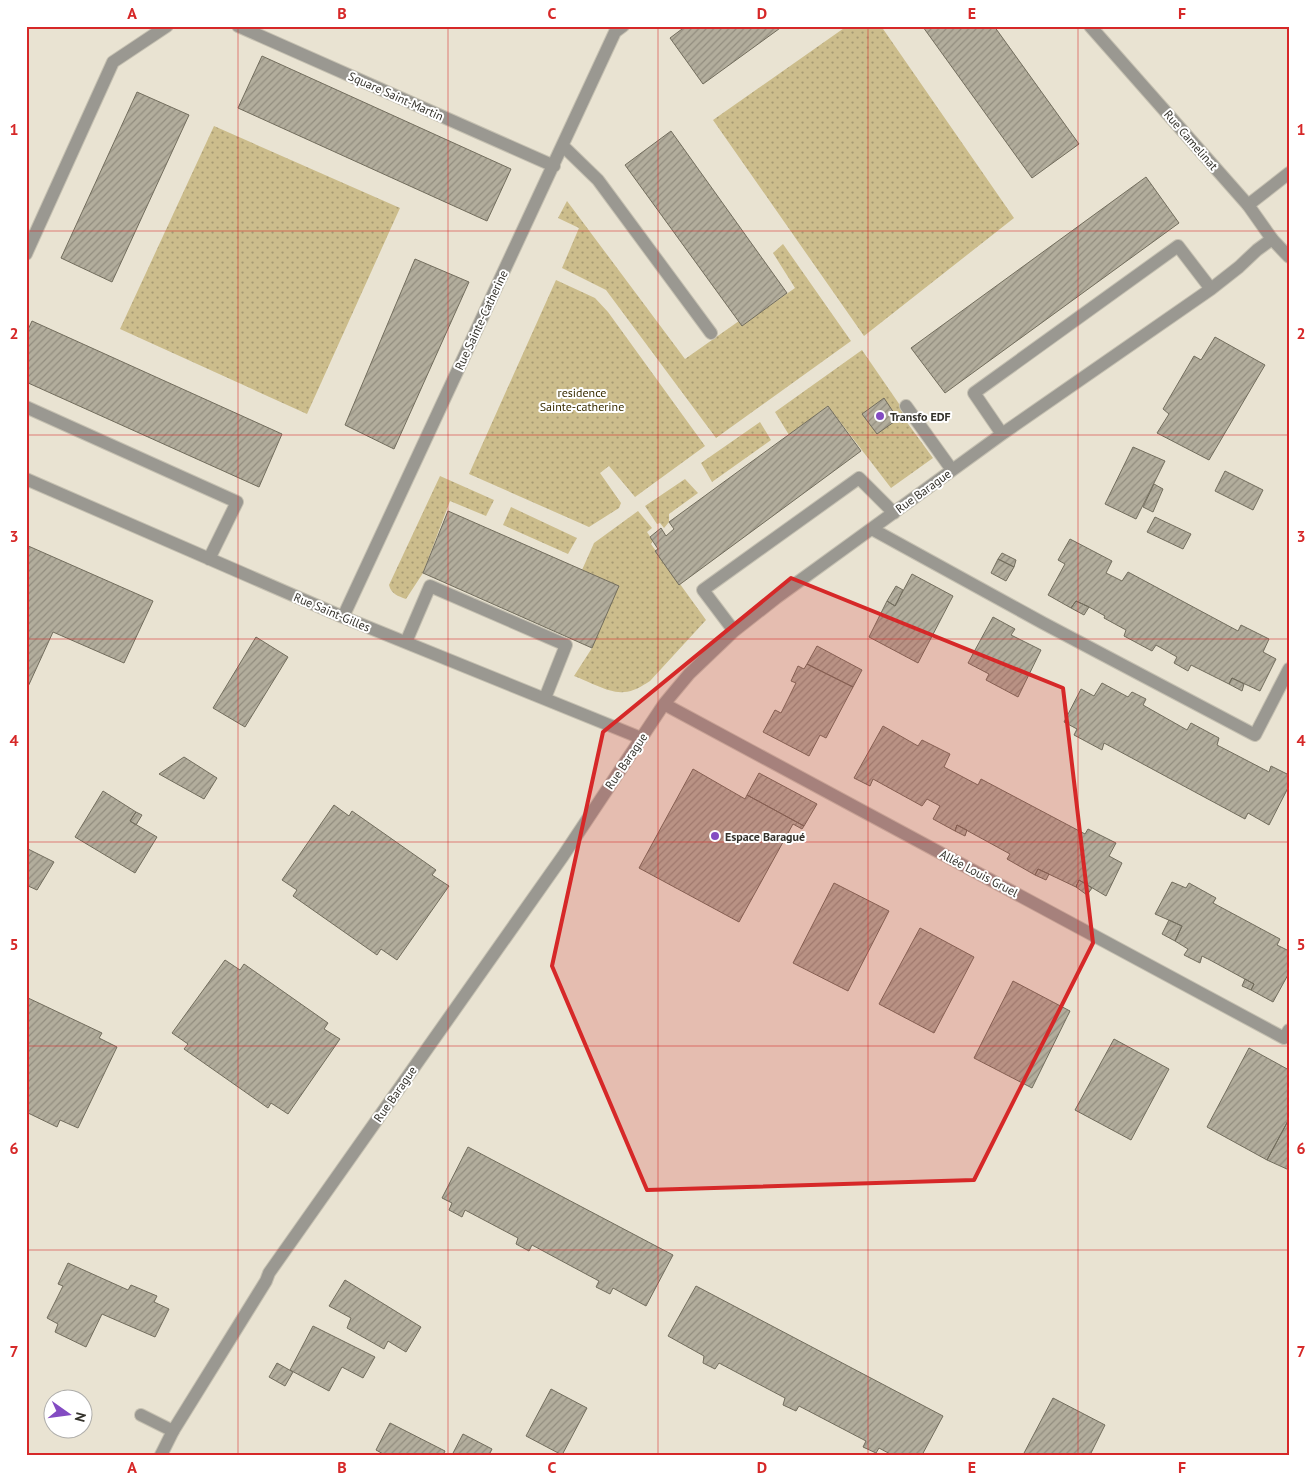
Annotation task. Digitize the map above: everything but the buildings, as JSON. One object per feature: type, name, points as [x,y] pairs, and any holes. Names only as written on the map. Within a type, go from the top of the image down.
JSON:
[{"type":"street","points":[[26,254],[113,62],[167,26]]},
{"type":"street","name":"Square Saint-Martin","points":[[238,26],[554,166]]},
{"type":"street","name":"Rue Sainte-Catherine","points":[[343,617],[615,32],[623,26]]},
{"type":"street","name":"Rue Camelinat","points":[[1090,26],[1248,205],[1272,239],[1289,257]]},
{"type":"street","points":[[563,146],[598,180],[711,333]]},
{"type":"street","points":[[1248,205],[1289,173]]},
{"type":"street","name":"Rue Barague","points":[[161,1455],[173,1431],[266,1281],[269,1273],[563,856],[664,704],[689,674],[734,631],[776,598],[1002,434],[1211,290],[1272,239]]},
{"type":"street","points":[[1002,434],[974,393],[1178,246],[1211,290]]},
{"type":"street","points":[[906,406],[952,470]]},
{"type":"street","points":[[26,408],[237,502],[209,559]]},
{"type":"street","points":[[734,631],[703,590],[859,478],[894,512]]},
{"type":"street","name":"Rue Saint-Gilles","points":[[26,479],[343,617],[641,738]]},
{"type":"street","points":[[872,529],[1043,623],[1255,735],[1289,669]]},
{"type":"street","points":[[406,642],[430,586],[566,645],[545,698]]},
{"type":"street","name":"Allée Louis Gruel","points":[[664,704],[1284,1038],[1289,1030]]},
{"type":"street","points":[[141,1414],[173,1431]]},
{"type":"highlighted area","points":[[791,578],[1063,688],[1093,943],[974,1180],[647,1190],[552,966],[603,732]]},
{"type":"green space","points":[[847,26],[881,26],[1014,218],[864,336],[713,120]]},
{"type":"green space","points":[[214,126],[400,208],[307,414],[120,329]]},
{"type":"green space","points":[[567,201],[685,359],[739,321],[742,325],[795,288],[773,253],[783,244],[851,341],[716,438],[606,290],[562,268],[579,228],[558,218]]},
{"type":"green space","name":"residence Sainte-catherine","points":[[556,280],[595,298],[608,312],[705,446],[635,497],[609,466],[600,473],[621,503],[619,508],[589,527],[469,474]]},
{"type":"green space","points":[[862,350],[906,414],[903,417],[933,458],[891,488],[828,406],[789,435],[775,412]]},
{"type":"green space","points":[[760,422],[771,440],[712,482],[701,463]]},
{"type":"green space","points":[[440,476],[494,500],[486,516],[450,501],[423,573],[406,599],[393,593],[389,585]]},
{"type":"green space","points":[[685,479],[698,493],[669,514],[669,522],[664,528],[660,523],[657,524],[645,506]]},
{"type":"green space","points":[[511,507],[577,538],[568,554],[503,525]]},
{"type":"green space","points":[[638,511],[652,528],[647,532],[653,541],[651,544],[706,620],[650,681],[634,690],[618,692],[574,676],[592,648],[618,586],[582,570],[594,543]]},
{"type":"place","name":"Transfo EDF","points":[[880,416]]},
{"type":"place","name":"Espace Baragué","points":[[715,836]]}]
